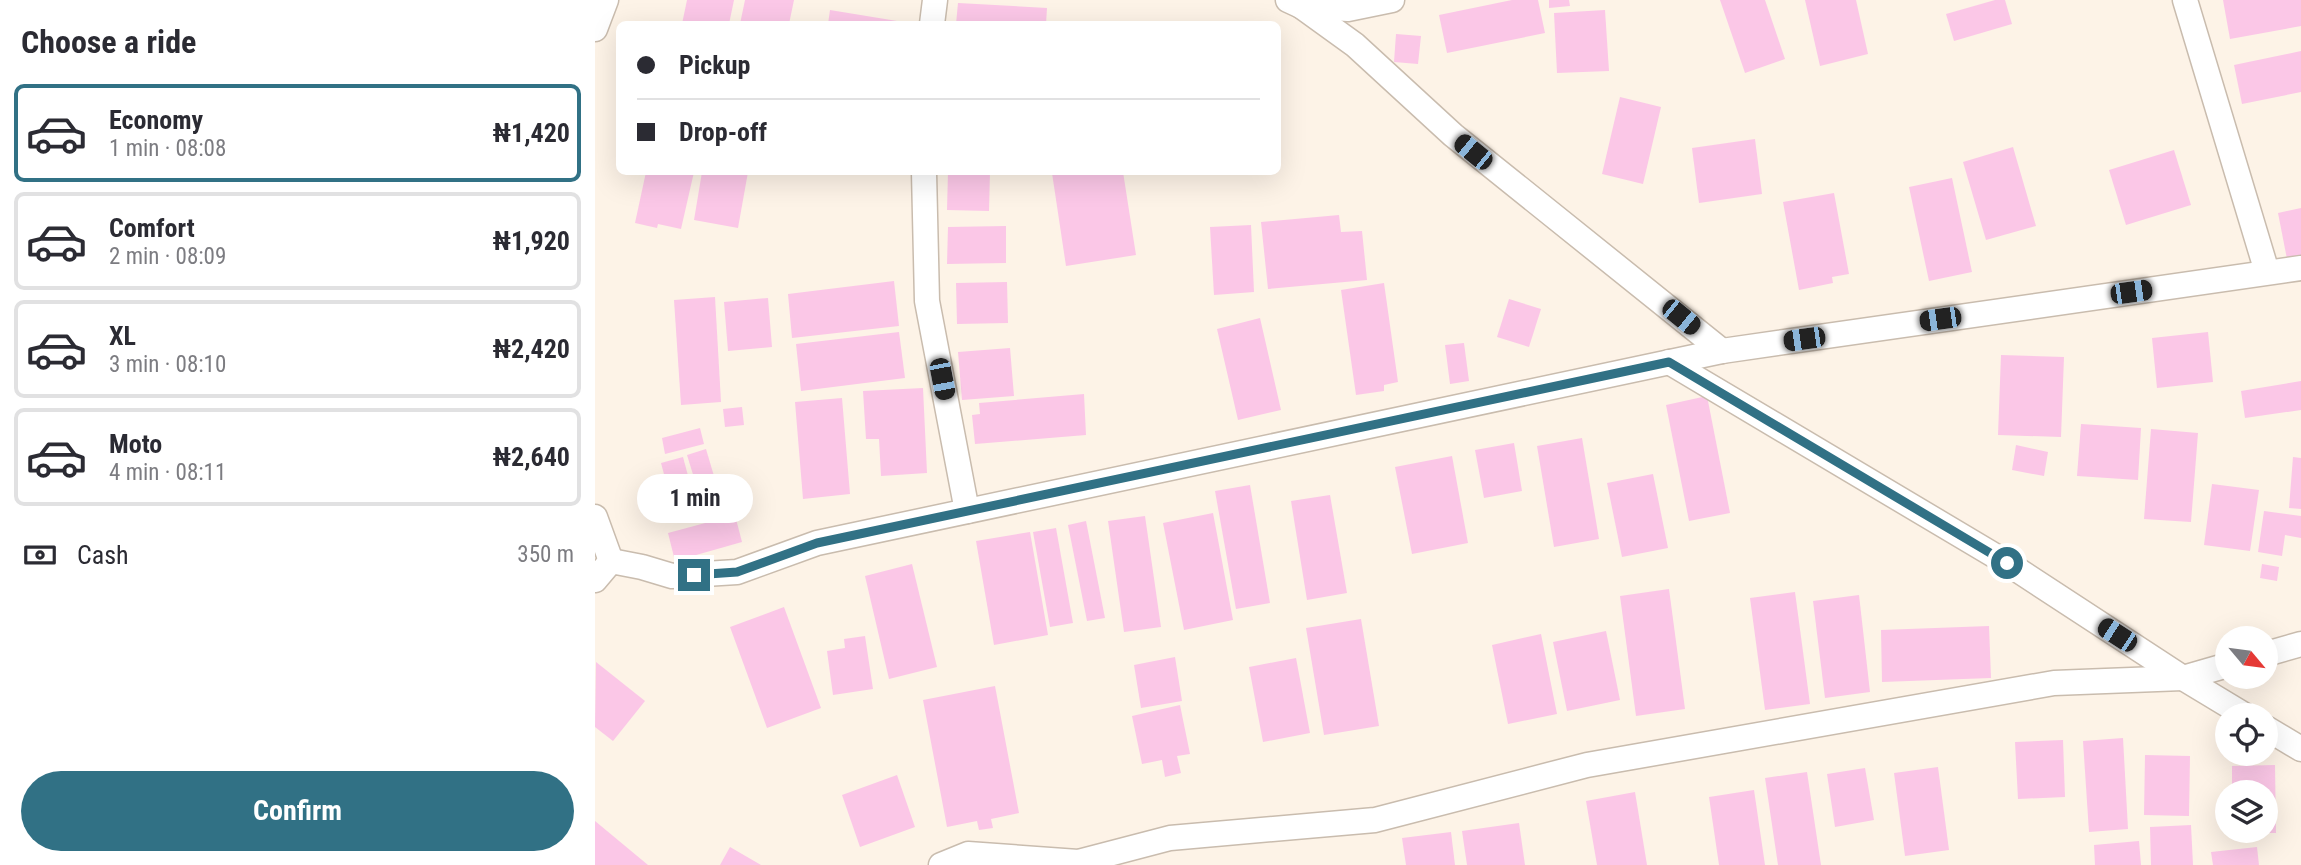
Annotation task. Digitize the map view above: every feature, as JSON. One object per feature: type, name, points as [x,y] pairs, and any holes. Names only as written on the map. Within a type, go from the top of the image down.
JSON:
[{"type":"street","points":[[595,29],[606,0]]},
{"type":"street","points":[[932,21],[935,0]]},
{"type":"street","points":[[1297,2],[1348,9],[1392,0]]},
{"type":"street","points":[[2185,0],[2267,272]]},
{"type":"street","points":[[1297,2],[1355,45],[1453,135],[1722,351]]},
{"type":"street","points":[[924,175],[927,300],[967,511]]},
{"type":"street","points":[[611,561],[672,576],[737,572],[817,543],[1722,351],[2301,268]]},
{"type":"street","points":[[1669,362],[2007,563],[2224,703]]},
{"type":"street","points":[[595,517],[611,561]]},
{"type":"street","points":[[595,580],[611,561]]},
{"type":"street","points":[[2279,650],[2301,644]]},
{"type":"street","points":[[941,865],[968,854],[1077,862],[1170,838],[1375,820],[1587,765],[2054,682],[2183,678],[2215,669]]},
{"type":"street","points":[[2278,735],[2301,749]]},
{"type":"building","points":[[687,0],[734,0],[730,21],[683,21]]},
{"type":"building","points":[[745,0],[794,0],[790,21],[741,21]]},
{"type":"building","points":[[1512,0],[1538,0],[1545,33],[1447,53],[1439,15]]},
{"type":"building","points":[[1549,0],[1569,0],[1570,6],[1549,8]]},
{"type":"building","points":[[1720,0],[1765,0],[1785,59],[1745,73]]},
{"type":"building","points":[[1805,0],[1856,0],[1868,54],[1820,66]]},
{"type":"building","points":[[1995,0],[2005,0],[2012,24],[1954,41],[1946,14]]},
{"type":"building","points":[[2223,0],[2301,0],[2301,26],[2230,39]]},
{"type":"building","points":[[958,3],[1047,8],[1046,21],[956,21]]},
{"type":"building","points":[[830,10],[897,21],[828,21]]},
{"type":"building","points":[[1605,10],[1609,71],[1557,73],[1554,13]]},
{"type":"building","points":[[1396,34],[1421,36],[1418,64],[1394,62]]},
{"type":"building","points":[[2301,51],[2301,92],[2242,104],[2234,65]]},
{"type":"building","points":[[1620,97],[1661,107],[1643,184],[1602,174]]},
{"type":"building","points":[[1755,139],[1762,194],[1699,203],[1692,148]]},
{"type":"building","points":[[2013,147],[2036,226],[1986,240],[1963,162]]},
{"type":"building","points":[[2174,150],[2191,205],[2126,225],[2109,170]]},
{"type":"building","points":[[645,175],[693,175],[681,229],[658,224],[657,228],[635,223]]},
{"type":"building","points":[[702,175],[747,175],[738,228],[694,220]]},
{"type":"building","points":[[948,175],[990,175],[989,211],[947,210]]},
{"type":"building","points":[[1052,175],[1123,175],[1136,255],[1066,266]]},
{"type":"building","points":[[1952,178],[1972,272],[1929,281],[1909,187]]},
{"type":"building","points":[[1834,193],[1849,274],[1832,277],[1833,283],[1799,290],[1783,202]]},
{"type":"building","points":[[2301,208],[2301,256],[2287,259],[2278,213]]},
{"type":"building","points":[[1339,215],[1341,232],[1362,231],[1367,280],[1268,289],[1261,222]]},
{"type":"building","points":[[1251,225],[1254,292],[1214,295],[1210,227]]},
{"type":"building","points":[[1006,226],[1006,263],[947,264],[948,227]]},
{"type":"building","points":[[894,281],[899,326],[792,338],[788,294]]},
{"type":"building","points":[[1007,282],[1008,323],[957,324],[956,283]]},
{"type":"building","points":[[1384,283],[1398,382],[1384,385],[1384,391],[1356,395],[1341,290]]},
{"type":"building","points":[[715,297],[721,402],[681,405],[674,300]]},
{"type":"building","points":[[768,298],[772,347],[728,351],[724,302]]},
{"type":"building","points":[[1509,299],[1541,309],[1529,347],[1497,337]]},
{"type":"building","points":[[1260,318],[1281,410],[1238,420],[1217,329]]},
{"type":"building","points":[[899,332],[905,378],[801,391],[796,344]]},
{"type":"building","points":[[2208,332],[2213,382],[2157,388],[2152,338]]},
{"type":"building","points":[[1464,343],[1469,381],[1450,384],[1445,345]]},
{"type":"building","points":[[1010,348],[1014,396],[962,400],[958,352]]},
{"type":"building","points":[[2001,355],[2064,357],[2061,437],[1998,435]]},
{"type":"building","points":[[2301,381],[2301,410],[2245,418],[2241,391]]},
{"type":"building","points":[[923,388],[927,473],[881,476],[879,439],[866,439],[863,391]]},
{"type":"building","points":[[1084,394],[1086,435],[975,444],[972,415],[980,414],[979,403]]},
{"type":"building","points":[[1707,396],[1730,513],[1689,521],[1666,405]]},
{"type":"building","points":[[842,398],[850,494],[803,499],[795,402]]},
{"type":"building","points":[[742,407],[744,425],[725,427],[723,409]]},
{"type":"building","points":[[2081,424],[2141,428],[2138,480],[2077,476]]},
{"type":"building","points":[[700,428],[704,444],[665,454],[662,438]]},
{"type":"building","points":[[2151,429],[2198,433],[2191,522],[2144,519]]},
{"type":"building","points":[[1582,438],[1599,539],[1554,547],[1537,446]]},
{"type":"building","points":[[1514,443],[1522,491],[1484,498],[1475,450]]},
{"type":"building","points":[[2016,445],[2048,452],[2044,476],[2012,470]]},
{"type":"building","points":[[706,449],[714,476],[695,481],[687,455]]},
{"type":"building","points":[[1452,456],[1468,543],[1412,554],[1395,467]]},
{"type":"building","points":[[683,457],[698,513],[676,519],[661,463]]},
{"type":"building","points":[[2293,457],[2301,458],[2301,509],[2289,508]]},
{"type":"building","points":[[1653,474],[1668,548],[1622,557],[1607,483]]},
{"type":"building","points":[[715,481],[725,514],[709,518],[700,485]]},
{"type":"building","points":[[2212,484],[2259,490],[2250,551],[2204,545]]},
{"type":"building","points":[[1250,485],[1270,603],[1236,609],[1215,491]]},
{"type":"building","points":[[1330,495],[1347,593],[1307,600],[1291,501]]},
{"type":"building","points":[[2264,511],[2301,516],[2301,538],[2285,535],[2282,556],[2258,552]]},
{"type":"building","points":[[1213,513],[1233,620],[1184,630],[1163,523]]},
{"type":"building","points":[[735,515],[742,542],[675,561],[668,533]]},
{"type":"building","points":[[1145,516],[1161,627],[1124,632],[1108,521]]},
{"type":"building","points":[[1086,521],[1105,618],[1087,621],[1068,525]]},
{"type":"building","points":[[1056,528],[1073,623],[1050,627],[1033,532]]},
{"type":"building","points":[[1030,532],[1048,635],[994,645],[976,541]]},
{"type":"building","points":[[912,564],[937,667],[889,679],[865,576]]},
{"type":"building","points":[[2262,564],[2279,567],[2277,581],[2260,578]]},
{"type":"building","points":[[1669,589],[1685,709],[1636,716],[1620,596]]},
{"type":"building","points":[[1795,592],[1810,704],[1765,710],[1750,598]]},
{"type":"building","points":[[1859,595],[1870,692],[1825,698],[1813,601]]},
{"type":"building","points":[[784,607],[821,708],[767,728],[730,627]]},
{"type":"building","points":[[1361,619],[1379,726],[1324,735],[1306,628]]},
{"type":"building","points":[[1989,626],[1991,678],[1882,682],[1881,630]]},
{"type":"building","points":[[1606,631],[1620,700],[1567,711],[1553,642]]},
{"type":"building","points":[[1541,634],[1557,714],[1508,724],[1492,645]]},
{"type":"building","points":[[865,636],[873,689],[833,695],[827,651],[845,648],[844,639]]},
{"type":"building","points":[[1175,657],[1182,701],[1141,708],[1134,665]]},
{"type":"building","points":[[1296,658],[1310,733],[1263,742],[1249,667]]},
{"type":"building","points":[[596,662],[645,701],[613,741],[595,727]]},
{"type":"building","points":[[995,686],[1019,813],[991,819],[993,828],[979,830],[977,821],[947,827],[923,700]]},
{"type":"building","points":[[1180,705],[1190,754],[1177,756],[1181,773],[1165,777],[1162,760],[1142,764],[1132,716]]},
{"type":"building","points":[[2123,738],[2128,829],[2089,832],[2083,741]]},
{"type":"building","points":[[2063,740],[2065,797],[2018,799],[2015,742]]},
{"type":"building","points":[[2145,755],[2190,756],[2189,816],[2144,815]]},
{"type":"building","points":[[2232,766],[2275,766],[2275,780],[2232,780]]},
{"type":"building","points":[[1938,767],[1949,850],[1905,856],[1894,773]]},
{"type":"building","points":[[1865,768],[1874,820],[1835,827],[1827,774]]},
{"type":"building","points":[[1807,772],[1821,865],[1778,865],[1765,778]]},
{"type":"building","points":[[897,775],[915,827],[860,847],[842,795]]},
{"type":"building","points":[[1754,790],[1765,865],[1719,865],[1709,797]]},
{"type":"building","points":[[1635,792],[1647,865],[1597,865],[1586,801]]},
{"type":"building","points":[[595,821],[648,865],[595,865]]},
{"type":"building","points":[[1519,823],[1525,865],[1467,865],[1462,831]]},
{"type":"building","points":[[2191,825],[2193,865],[2151,865],[2150,827]]},
{"type":"building","points":[[1451,832],[1455,865],[1406,865],[1402,838]]},
{"type":"building","points":[[2139,841],[2141,865],[2095,865],[2094,845]]},
{"type":"building","points":[[730,847],[761,865],[720,865]]},
{"type":"building","points":[[2257,847],[2259,865],[2213,865],[2211,852]]},
{"type":"route","points":[[694,575],[737,572],[817,543],[1669,362],[2007,563]]}]
